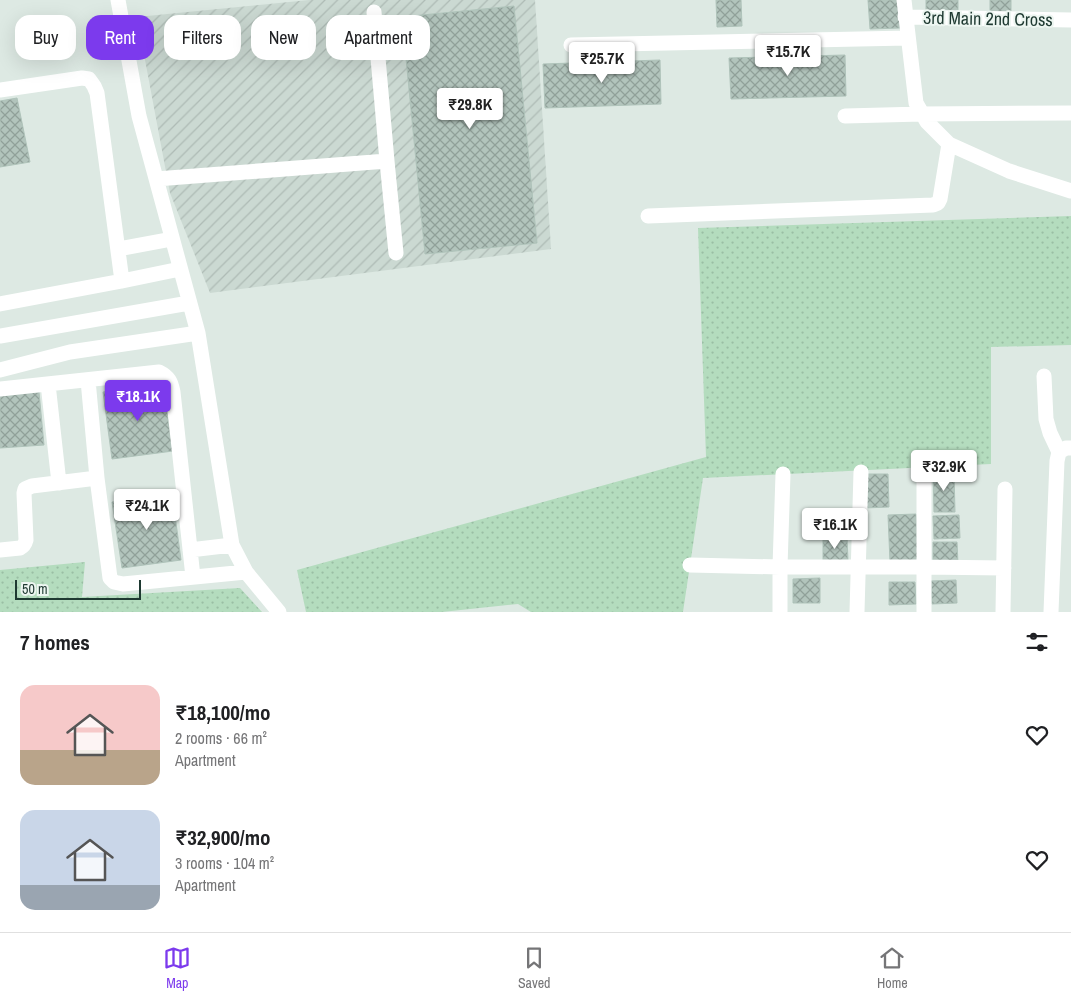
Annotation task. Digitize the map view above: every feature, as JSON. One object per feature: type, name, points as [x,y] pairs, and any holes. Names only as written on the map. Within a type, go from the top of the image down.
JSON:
[{"type":"street","points":[[118,0],[139,116],[198,334],[232,545],[246,572],[279,612]]},
{"type":"street","points":[[904,0],[916,103],[927,122],[949,144],[1010,171],[1071,191]]},
{"type":"street","points":[[374,12],[396,253]]},
{"type":"street","name":"3rd Main 2nd Cross","points":[[905,17],[1071,20]]},
{"type":"street","points":[[571,45],[908,38]]},
{"type":"street","points":[[0,90],[82,78],[89,79],[94,86],[97,94],[122,280]]},
{"type":"street","points":[[845,116],[1071,113]]},
{"type":"street","points":[[648,216],[933,205],[938,203],[940,199],[949,144]]},
{"type":"street","points":[[156,179],[387,161]]},
{"type":"street","points":[[118,249],[172,239]]},
{"type":"street","points":[[0,304],[180,269]]},
{"type":"street","points":[[0,336],[189,302]]},
{"type":"street","points":[[0,370],[70,352],[198,334]]},
{"type":"street","points":[[0,389],[159,372],[166,376],[173,392],[194,577]]},
{"type":"street","points":[[1044,376],[1046,419],[1050,433],[1065,450],[1057,461],[1051,612]]},
{"type":"street","points":[[88,380],[97,478],[110,578],[114,582],[123,584],[246,572]]},
{"type":"street","points":[[48,384],[59,483]]},
{"type":"street","points":[[857,612],[862,472]]},
{"type":"street","points":[[924,472],[924,612]]},
{"type":"street","points":[[780,612],[783,474]]},
{"type":"street","points":[[0,550],[20,548],[25,543],[25,488],[28,486],[97,478]]},
{"type":"street","points":[[1003,612],[1005,489]]},
{"type":"street","points":[[190,550],[232,545]]},
{"type":"street","points":[[690,565],[780,568],[1004,568]]},
{"type":"shaded area","points":[[309,0],[535,0],[551,249],[210,293],[170,193],[145,60],[154,60],[154,15]]},
{"type":"green space","points":[[1071,216],[1071,345],[991,347],[991,464],[703,478],[683,612],[531,612],[518,604],[442,612],[306,612],[297,570],[706,457],[698,228]]},
{"type":"green space","points":[[85,562],[82,597],[240,588],[262,612],[0,612],[0,570]]},
{"type":"building","points":[[716,0],[741,0],[742,26],[717,27]]},
{"type":"building","points":[[868,0],[899,0],[900,28],[870,29]]},
{"type":"building","points":[[926,0],[958,0],[958,12],[926,12]]},
{"type":"building","points":[[990,0],[1011,0],[1011,11],[990,12]]},
{"type":"building","points":[[514,6],[537,243],[425,254],[406,60],[430,60],[430,15],[422,15]]},
{"type":"building","points":[[845,55],[846,96],[731,99],[729,58]]},
{"type":"building","points":[[660,60],[661,104],[545,108],[543,64]]},
{"type":"building","points":[[17,98],[30,162],[0,167],[0,101]]},
{"type":"building","points":[[163,384],[173,451],[112,459],[103,392]]},
{"type":"building","points":[[39,392],[44,445],[0,448],[0,396]]},
{"type":"building","points":[[954,472],[955,512],[934,512],[933,473]]},
{"type":"building","points":[[863,474],[888,474],[889,507],[864,508]]},
{"type":"building","points":[[172,493],[181,560],[122,568],[112,502]]},
{"type":"building","points":[[916,514],[918,561],[890,562],[888,515]]},
{"type":"building","points":[[959,515],[960,538],[934,539],[933,516]]},
{"type":"building","points":[[847,537],[848,561],[823,562],[823,538]]},
{"type":"building","points":[[933,542],[957,542],[958,564],[933,564]]},
{"type":"building","points":[[820,578],[820,603],[793,603],[793,579]]},
{"type":"building","points":[[956,580],[957,603],[932,604],[931,581]]},
{"type":"building","points":[[889,582],[915,582],[916,604],[889,605]]}]
